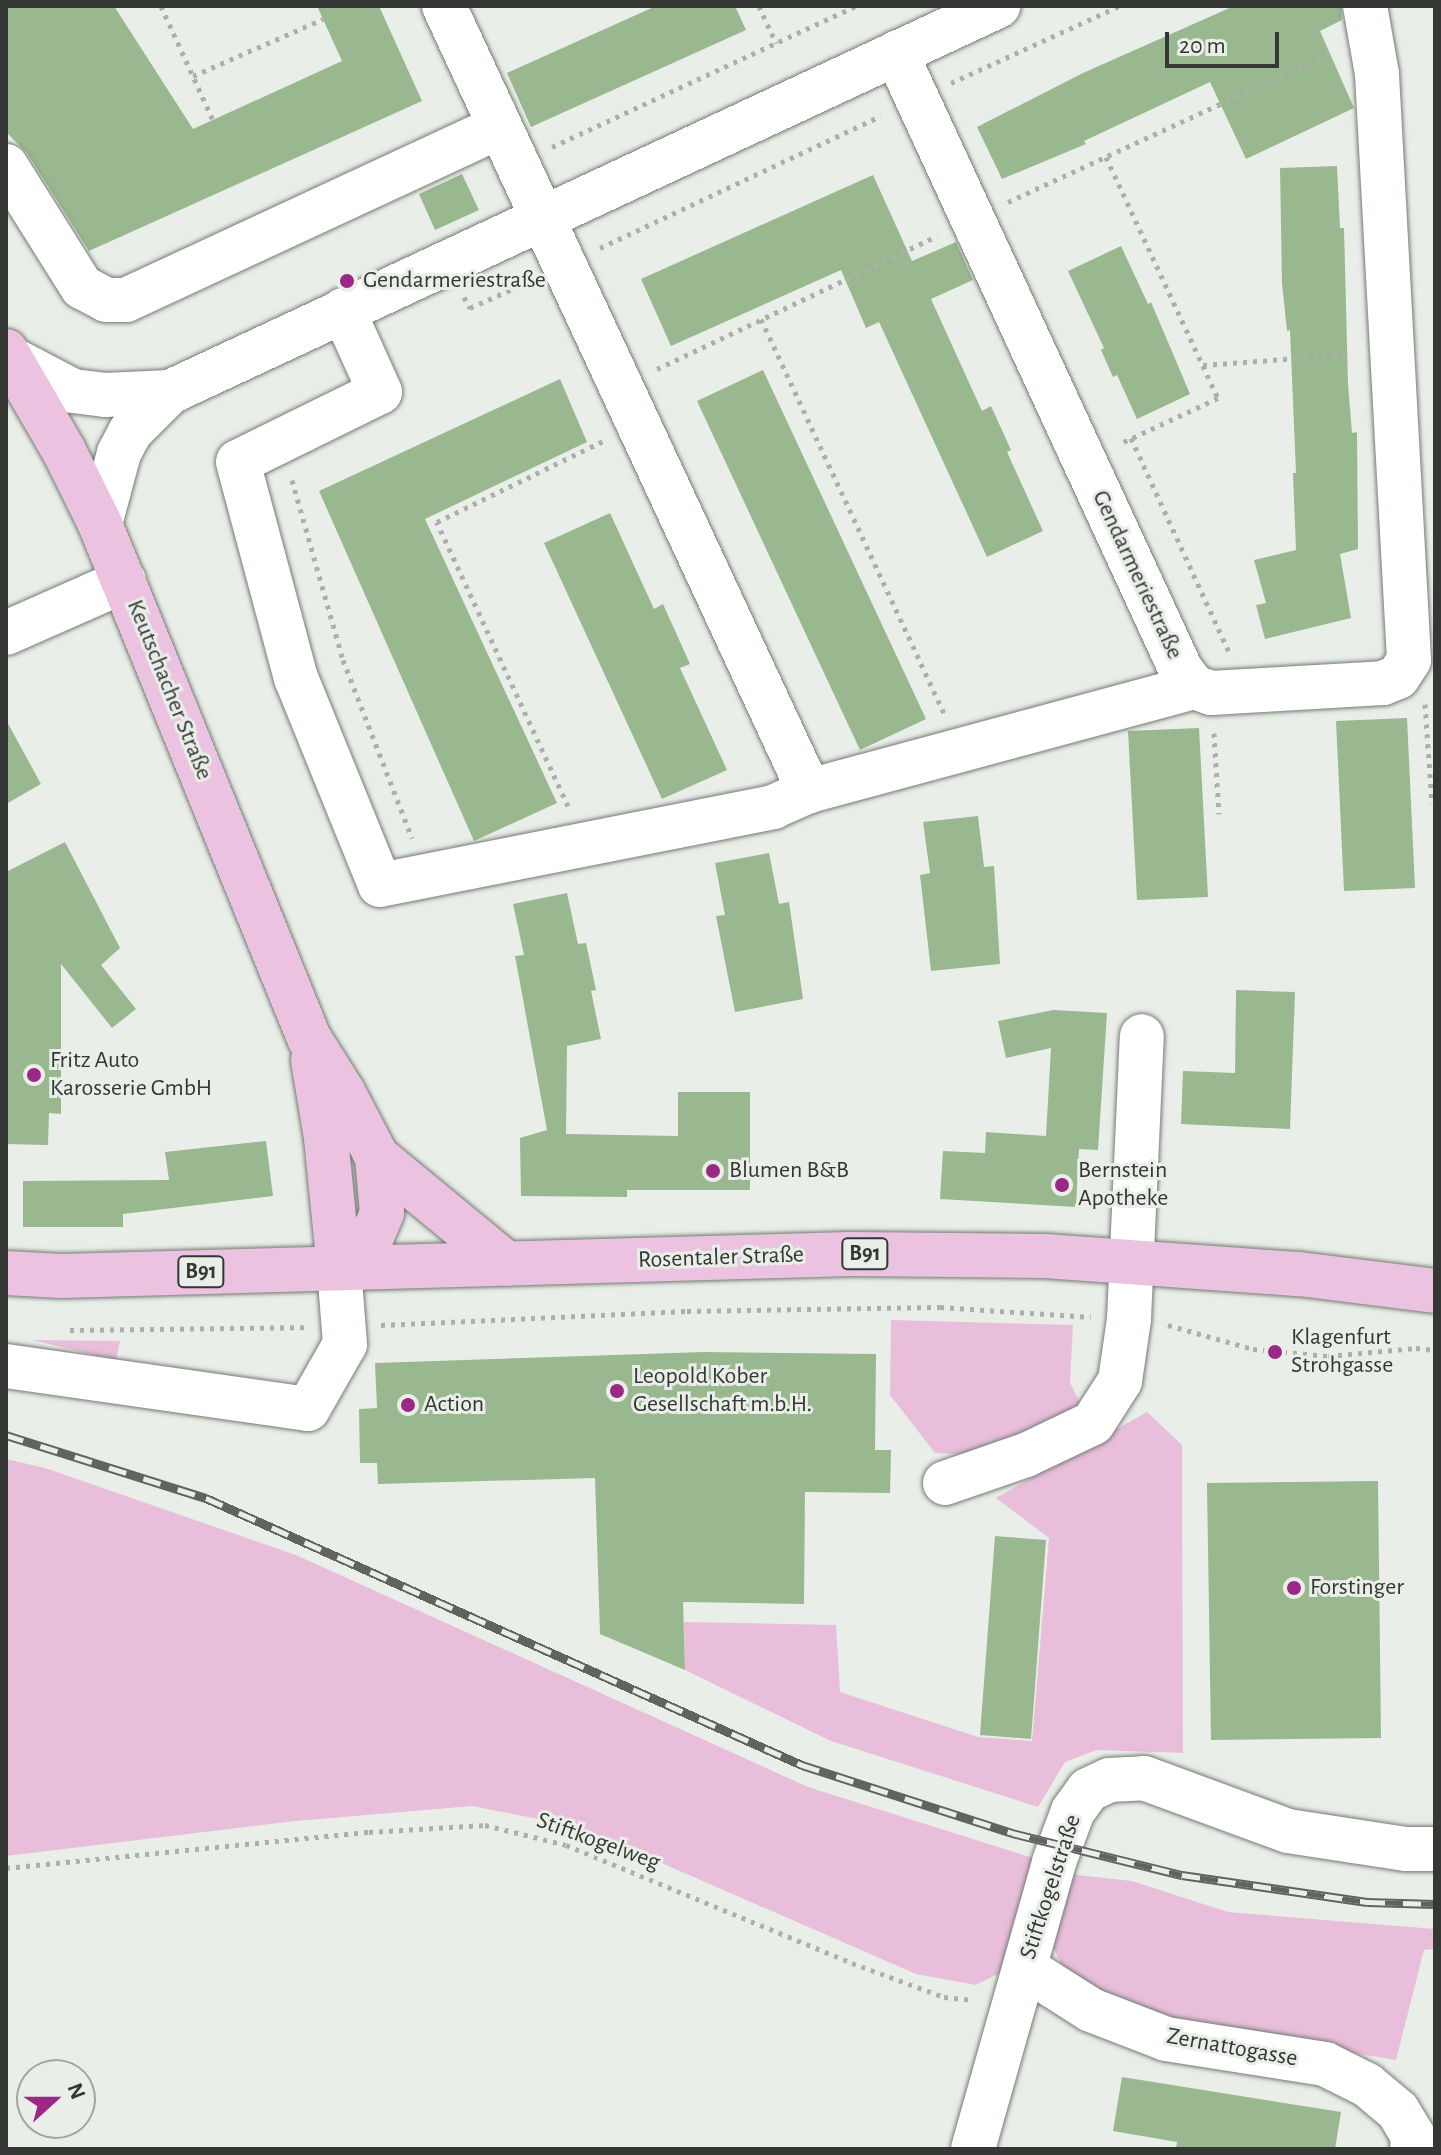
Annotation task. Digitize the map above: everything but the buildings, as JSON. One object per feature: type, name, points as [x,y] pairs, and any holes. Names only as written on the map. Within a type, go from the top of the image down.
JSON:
[{"type":"main road","name":"Keutschacher Straße","points":[[8,355],[64,451],[100,524],[309,1038]]},
{"type":"main road","points":[[309,1038],[343,1092],[377,1157],[383,1192],[382,1213],[369,1244],[339,1268]]},
{"type":"main road","points":[[309,1038],[326,1138],[339,1268]]},
{"type":"main road","points":[[377,1157],[507,1264]]},
{"type":"main road","name":"Rosentaler Straße","points":[[6,1273],[62,1276],[851,1254],[1132,1260],[1299,1274],[1435,1291]]},
{"type":"street","points":[[64,451],[76,422],[146,406],[544,215],[998,6]]},
{"type":"street","points":[[453,9],[507,145],[544,215],[809,791]]},
{"type":"street","points":[[343,310],[380,392],[238,462],[296,678],[380,885],[773,807],[809,791],[960,750],[1218,690],[1383,683],[1398,677],[1409,660],[1377,74],[1367,20]]},
{"type":"street","name":"Gendarmeriestraße","points":[[896,53],[1181,670],[1218,690]]},
{"type":"street","points":[[6,166],[82,287],[106,300],[126,300],[507,145]]},
{"type":"street","points":[[8,355],[73,391],[105,395],[146,406]]},
{"type":"street","points":[[100,524],[119,453],[146,406]]},
{"type":"street","points":[[6,633],[124,581]]},
{"type":"street","points":[[945,1483],[1026,1455],[1093,1423],[1120,1381],[1129,1319],[1142,1036]]},
{"type":"street","points":[[6,1366],[308,1409],[345,1344],[339,1268]]},
{"type":"street","name":"Stiftkogelstraße","points":[[973,2149],[1050,1873],[1073,1811],[1088,1790],[1109,1780],[1144,1778],[1288,1831],[1406,1849],[1435,1849]]},
{"type":"street","name":"Zernattogasse","points":[[1020,1986],[1166,2039],[1325,2064],[1367,2085],[1398,2111],[1413,2136],[1412,2149]]},
{"type":"path","points":[[161,6],[213,120]]},
{"type":"path","points":[[759,6],[776,43]]},
{"type":"path","points":[[507,145],[776,43],[856,6]]},
{"type":"path","points":[[458,285],[470,308],[1119,6]]},
{"type":"path","points":[[193,76],[323,19]]},
{"type":"path","points":[[585,844],[437,522],[631,404],[761,319],[1106,157],[1367,20]]},
{"type":"path","points":[[1084,460],[1218,398],[1106,157]]},
{"type":"path","points":[[761,319],[960,750]]},
{"type":"path","points":[[1203,365],[1393,351]]},
{"type":"path","points":[[1131,438],[1218,690],[1219,814]]},
{"type":"path","points":[[280,441],[343,660],[427,876]]},
{"type":"path","points":[[1398,677],[1425,696],[1432,804]]},
{"type":"path","points":[[61,1330],[344,1326],[687,1311],[940,1307],[1158,1322],[1253,1349],[1328,1356],[1416,1348],[1435,1350]]},
{"type":"path","name":"Stiftkogelweg","points":[[6,1868],[353,1833],[485,1825],[566,1845],[852,1963],[944,1997],[1020,1986]]},
{"type":"shaded area","points":[[891,1320],[1073,1325],[1070,1383],[1084,1410],[978,1455],[935,1453],[890,1395]]},
{"type":"shaded area","points":[[32,1340],[120,1341],[116,1360]]},
{"type":"shaded area","points":[[1147,1412],[1182,1445],[1183,1753],[1097,1750],[1065,1762],[1038,1807],[831,1741],[685,1670],[684,1622],[836,1625],[840,1692],[978,1737],[1032,1741],[1049,1538],[996,1498]]},
{"type":"shaded area","points":[[6,1459],[45,1468],[296,1555],[808,1787],[1039,1860],[1008,1969],[976,1985],[916,1974],[579,1827],[472,1806],[296,1821],[6,1856]]},
{"type":"shaded area","points":[[1068,1874],[1132,1881],[1228,1912],[1435,1929],[1435,1949],[1424,1950],[1396,2060],[1152,2019],[1066,1974],[1053,1947]]},
{"type":"railway","points":[[6,1435],[206,1498],[802,1765],[1012,1833],[1182,1875],[1367,1902],[1435,1904]]},
{"type":"place","name":"Gendarmeriestraße","points":[[347,281]]},
{"type":"place","name":"Fritz Auto Karosserie GmbH","points":[[34,1075]]},
{"type":"place","name":"Blumen B&B","points":[[713,1171]]},
{"type":"place","name":"Bernstein Apotheke","points":[[1062,1185]]},
{"type":"place","name":"Klagenfurt Strohgasse","points":[[1275,1352]]},
{"type":"place","name":"Leopold Kober Gesellschaft m.b.H.","points":[[617,1391]]},
{"type":"place","name":"Action","points":[[408,1405]]},
{"type":"place","name":"Forstinger","points":[[1294,1588]]}]
